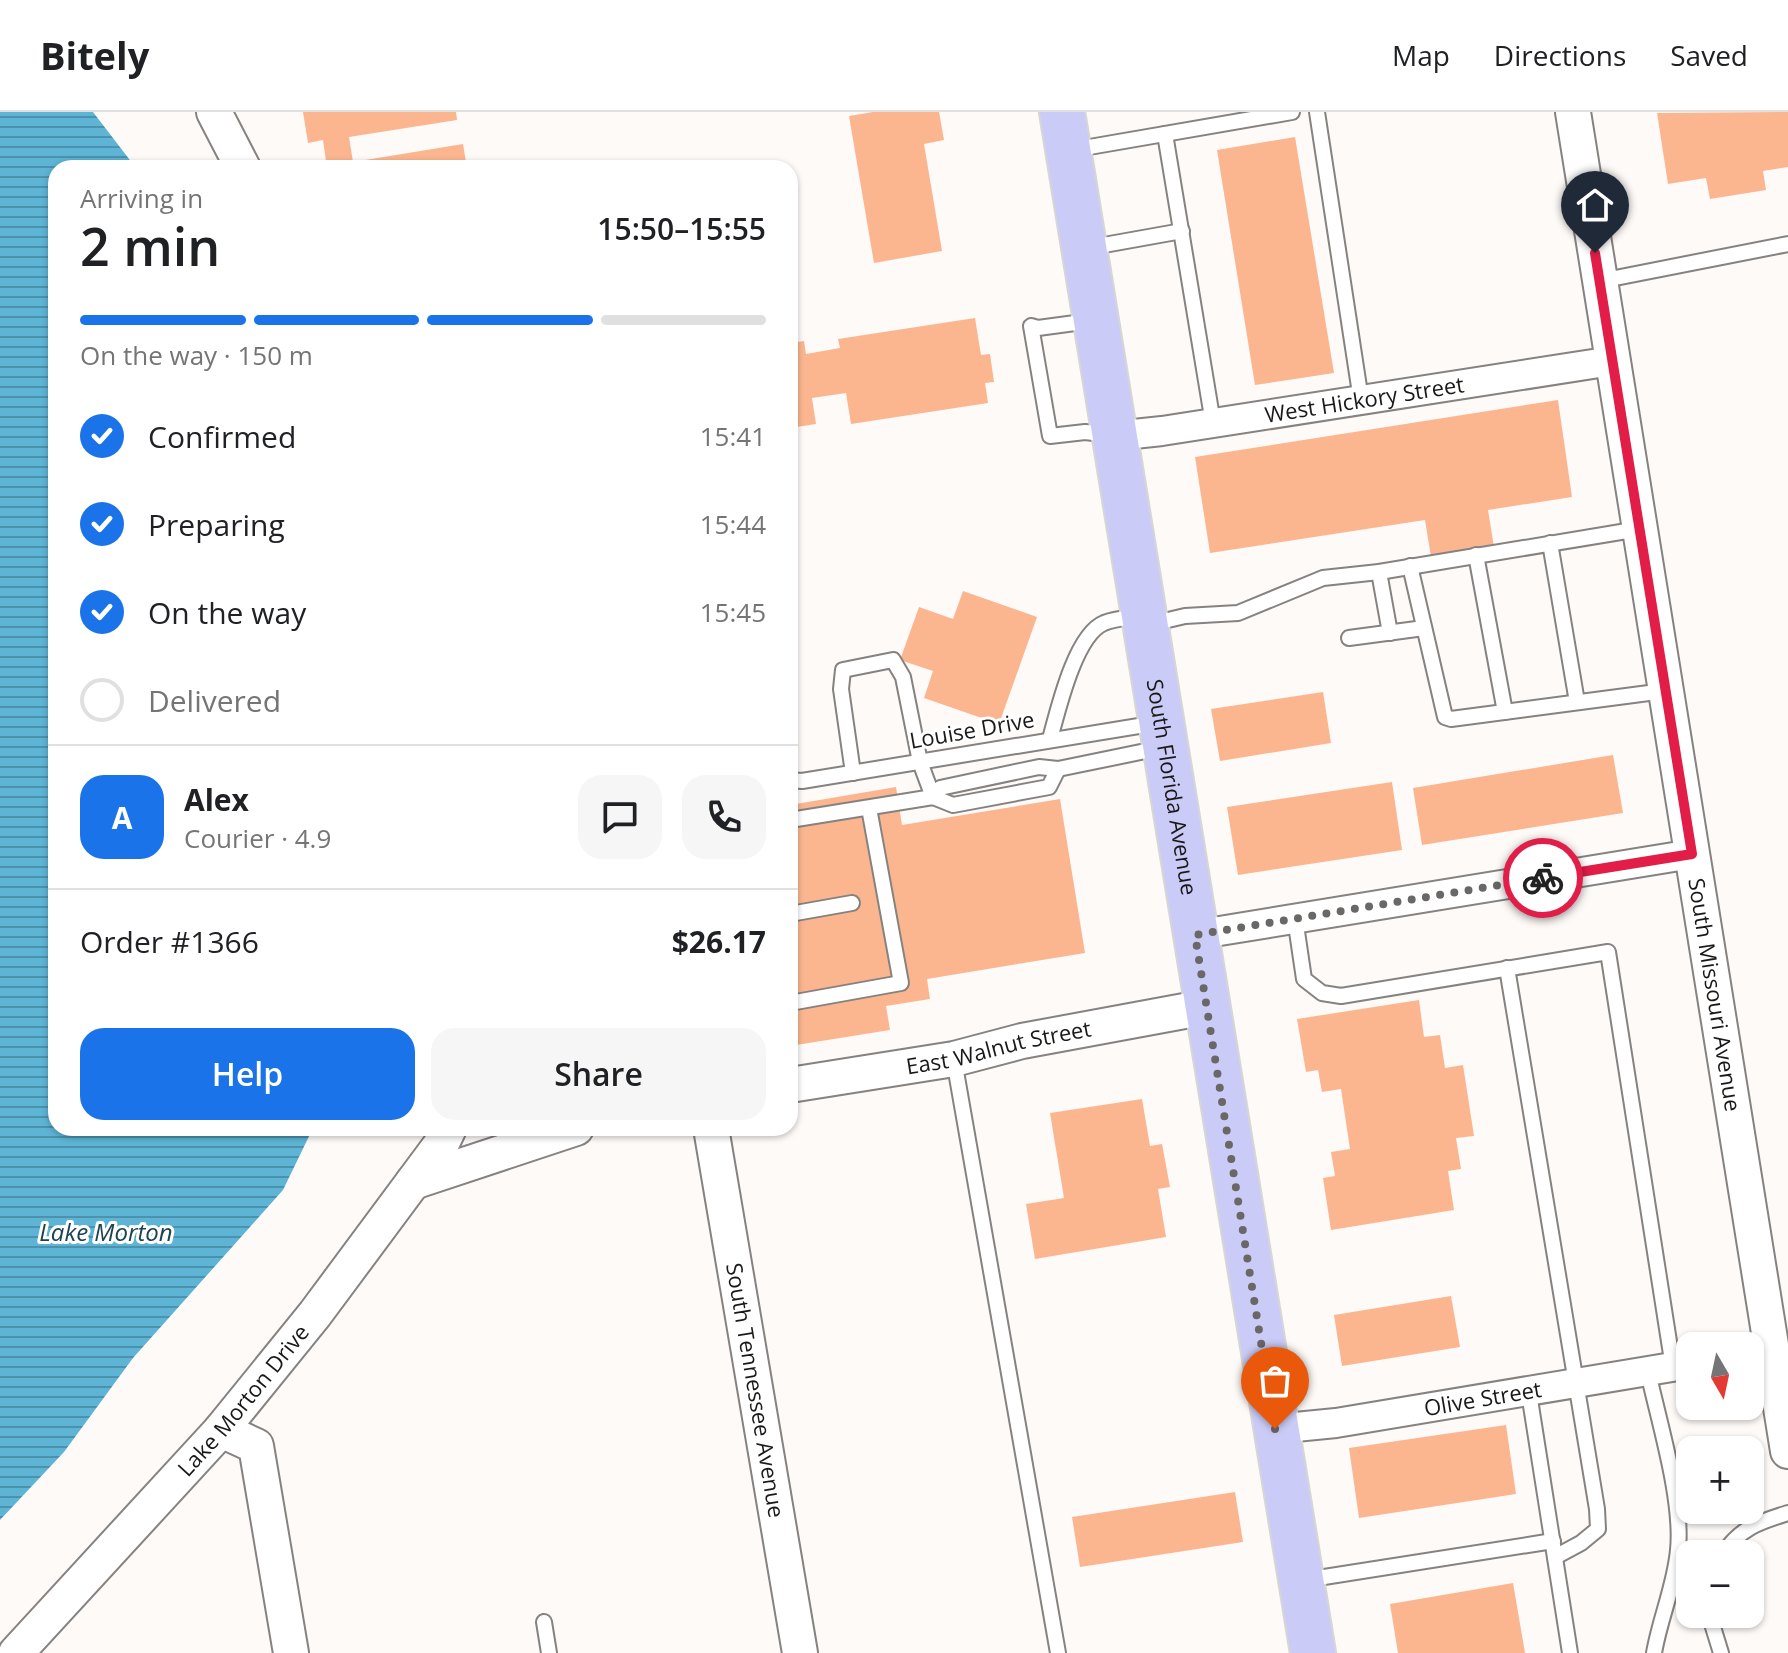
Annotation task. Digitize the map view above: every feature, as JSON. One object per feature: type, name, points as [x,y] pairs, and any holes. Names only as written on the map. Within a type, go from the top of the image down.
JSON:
[{"type":"main road","name":"South Florida Avenue","points":[[1065,131],[1313,1653]]},
{"type":"street","points":[[214,112],[239,160]]},
{"type":"street","name":"South Missouri Avenue","points":[[1573,112],[1788,1451]]},
{"type":"street","name":"West Hickory Street","points":[[1115,436],[1612,361]]},
{"type":"street","points":[[1195,935],[1692,854]]},
{"type":"street","name":"East Walnut Street","points":[[798,1084],[954,1059],[1022,1041],[1206,1007]]},
{"type":"street","name":"Lake Morton Drive","points":[[16,1653],[221,1430],[315,1314],[445,1136]]},
{"type":"street","points":[[413,1182],[552,1136]]},
{"type":"street","name":"South Tennessee Avenue","points":[[712,1136],[800,1653]]},
{"type":"street","name":"Olive Street","points":[[1275,1429],[1336,1423],[1670,1368]]},
{"type":"street","points":[[221,1430],[256,1446],[291,1653]]},
{"type":"lane","points":[[1065,131],[1165,134],[1292,112]]},
{"type":"lane","points":[[1317,112],[1361,400]]},
{"type":"lane","points":[[1165,134],[1213,423]]},
{"type":"lane","points":[[1084,248],[1182,231]]},
{"type":"lane","points":[[1600,281],[1788,244]]},
{"type":"lane","points":[[1096,320],[1038,328],[1031,326],[1050,436],[1085,432],[1115,436]]},
{"type":"lane","points":[[1050,739],[1086,636],[1103,623],[1238,613],[1323,578],[1379,572],[1639,529]]},
{"type":"lane","points":[[1550,543],[1577,702]]},
{"type":"lane","points":[[1476,555],[1505,712]]},
{"type":"lane","points":[[1410,566],[1445,717],[1451,719],[1664,691]]},
{"type":"lane","points":[[1379,572],[1390,633]]},
{"type":"lane","points":[[1349,638],[1424,628]]},
{"type":"lane","points":[[853,773],[841,689],[843,670],[893,660],[903,677],[920,762],[933,797]]},
{"type":"lane","points":[[933,797],[940,788],[1039,767],[1058,769],[1163,734]]},
{"type":"lane","name":"Louise Drive","points":[[798,781],[1050,739],[1163,734]]},
{"type":"lane","points":[[798,819],[933,797],[953,805],[1049,787],[1058,769]]},
{"type":"lane","points":[[798,1002],[901,983],[869,808]]},
{"type":"lane","points":[[798,913],[852,903]]},
{"type":"lane","points":[[1295,918],[1304,979],[1322,993],[1341,996],[1608,952],[1670,1368],[1679,1518],[1678,1550],[1671,1593],[1654,1653]]},
{"type":"lane","points":[[1507,968],[1597,1509],[1598,1529],[1581,1543],[1555,1557]]},
{"type":"lane","points":[[954,1059],[1058,1653]]},
{"type":"lane","points":[[1529,1393],[1570,1653]]},
{"type":"lane","points":[[1732,1540],[1763,1521],[1788,1513]]},
{"type":"lane","points":[[1301,1581],[1553,1541]]},
{"type":"lane","points":[[544,1622],[549,1653]]},
{"type":"lane","points":[[1713,1628],[1721,1653]]},
{"type":"water","name":"Lake Morton","points":[[0,112],[93,112],[130,160],[48,160],[48,1136],[309,1136],[283,1190],[133,1358],[64,1452],[0,1520]]},
{"type":"building","points":[[303,112],[456,112],[457,120],[349,137],[353,160],[326,160],[323,140],[308,143]]},
{"type":"building","points":[[873,112],[939,112],[944,140],[924,144],[942,251],[874,263],[849,116]]},
{"type":"building","points":[[1788,112],[1788,167],[1763,171],[1766,190],[1710,199],[1706,178],[1668,184],[1657,113]]},
{"type":"building","points":[[1295,137],[1334,373],[1255,385],[1217,150]]},
{"type":"building","points":[[463,144],[466,160],[365,160]]},
{"type":"building","points":[[975,318],[981,355],[990,354],[994,382],[985,383],[988,403],[851,424],[846,393],[812,398],[816,424],[798,427],[798,342],[804,341],[806,354],[840,348],[838,339]]},
{"type":"building","points":[[1558,400],[1572,497],[1488,510],[1494,547],[1431,557],[1425,520],[1210,553],[1195,457]]},
{"type":"building","points":[[963,591],[1037,617],[999,724],[924,698],[933,671],[900,660],[919,607],[953,619]]},
{"type":"building","points":[[1323,692],[1331,743],[1220,761],[1211,709]]},
{"type":"building","points":[[1613,755],[1623,813],[1422,845],[1413,788]]},
{"type":"building","points":[[1392,782],[1402,850],[1238,875],[1227,807]]},
{"type":"building","points":[[896,787],[902,825],[1060,799],[1085,953],[927,979],[930,999],[886,1006],[890,1030],[798,1045],[798,804]]},
{"type":"building","points":[[1419,1000],[1424,1037],[1440,1035],[1445,1068],[1463,1065],[1474,1136],[1456,1138],[1461,1169],[1448,1171],[1454,1210],[1331,1230],[1323,1178],[1335,1176],[1331,1152],[1350,1149],[1341,1089],[1322,1092],[1318,1070],[1306,1072],[1297,1019]]},
{"type":"building","points":[[1142,1099],[1150,1146],[1162,1144],[1170,1187],[1158,1189],[1166,1237],[1035,1259],[1026,1204],[1064,1198],[1050,1113]]},
{"type":"building","points":[[1451,1296],[1460,1347],[1342,1366],[1334,1315]]},
{"type":"building","points":[[1506,1425],[1516,1494],[1359,1518],[1349,1448]]},
{"type":"building","points":[[1235,1492],[1243,1542],[1080,1567],[1072,1517]]},
{"type":"building","points":[[1513,1583],[1525,1653],[1398,1653],[1390,1604]]},
{"type":"way so far","points":[[1275,1429],[1195,935],[1543,878]]},
{"type":"route","points":[[1543,878],[1692,854],[1595,253]]}]
